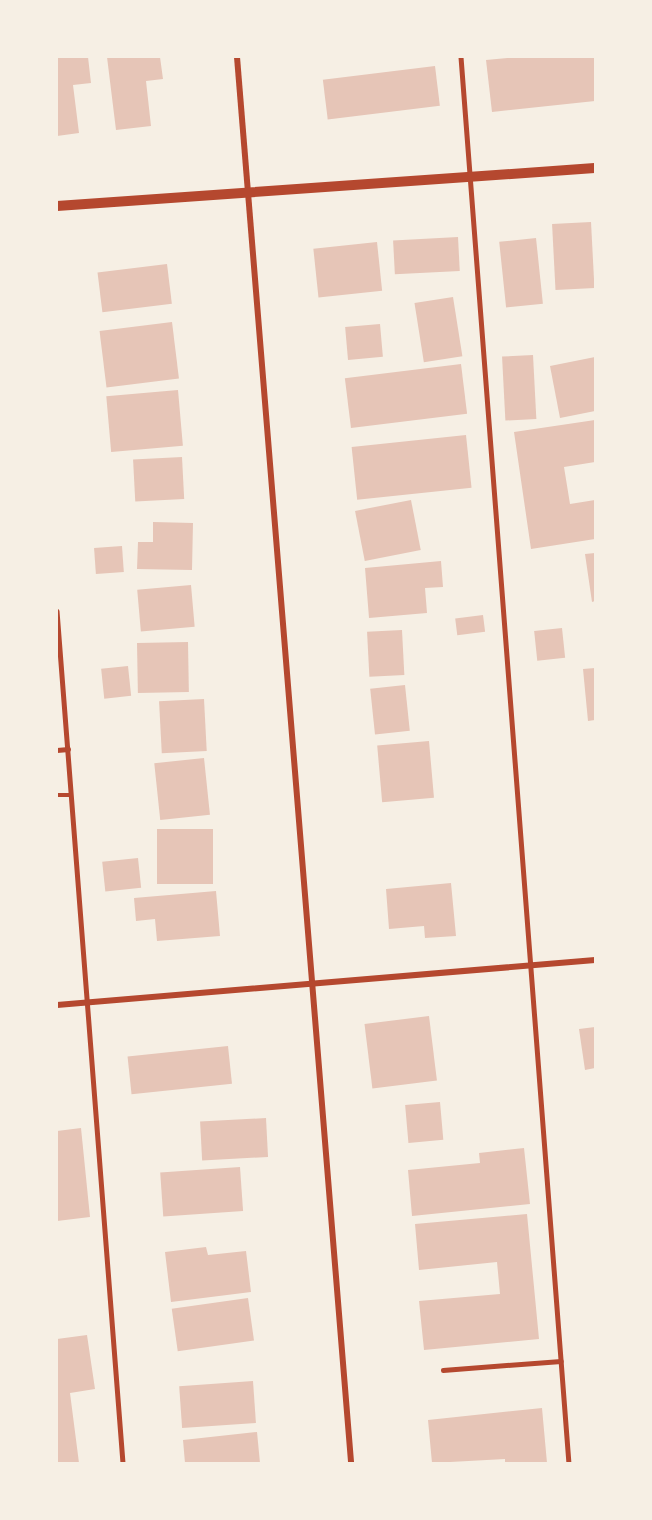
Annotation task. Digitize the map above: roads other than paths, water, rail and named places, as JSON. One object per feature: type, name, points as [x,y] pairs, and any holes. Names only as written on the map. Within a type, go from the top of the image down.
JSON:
[{"type":"street","points":[[237,57],[315,982],[351,1463]]},
{"type":"street","points":[[57,206],[595,168]]},
{"type":"street","points":[[57,1005],[595,960]]},
{"type":"lane","points":[[461,57],[569,1463]]},
{"type":"lane","points":[[57,611],[123,1463]]},
{"type":"lane","points":[[57,750],[68,750]]},
{"type":"lane","points":[[57,795],[71,795]]},
{"type":"lane","points":[[443,1371],[561,1361]]}]
